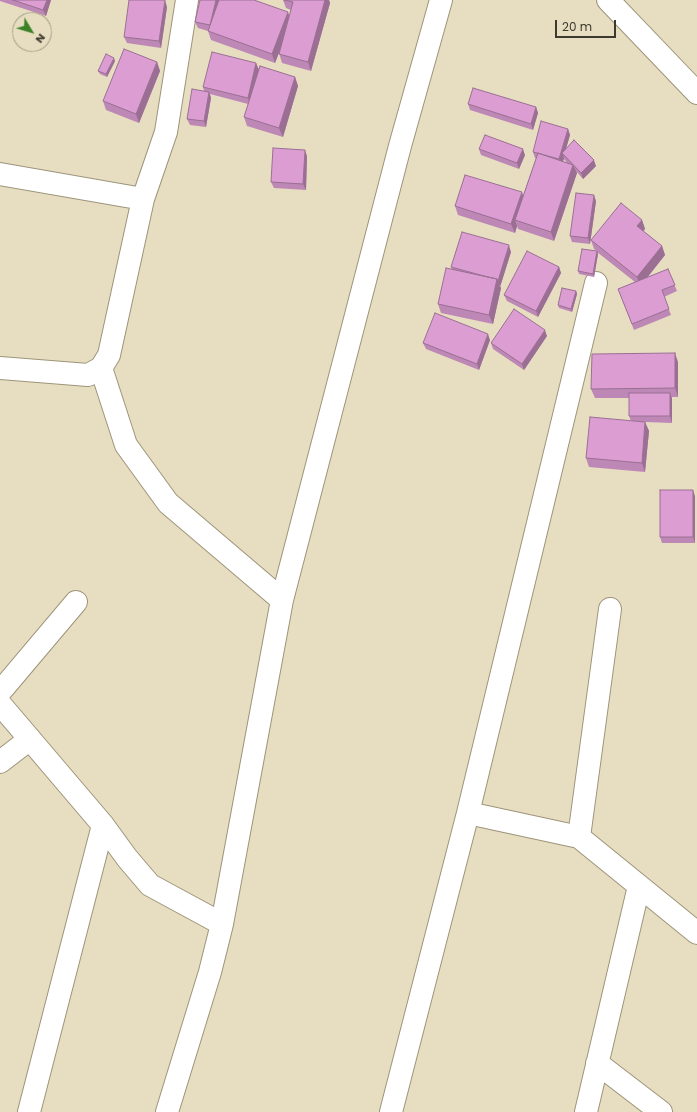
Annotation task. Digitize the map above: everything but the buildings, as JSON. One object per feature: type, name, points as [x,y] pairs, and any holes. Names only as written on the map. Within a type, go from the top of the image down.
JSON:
[{"type":"street","points":[[0,368],[88,375],[101,368],[109,356],[144,199],[166,132],[187,0]]},
{"type":"street","points":[[167,1112],[210,972],[222,924],[282,600],[402,138],[441,0]]},
{"type":"street","points":[[608,0],[697,93]]},
{"type":"street","points":[[0,174],[144,199]]},
{"type":"street","points":[[391,1112],[468,813],[596,283]]},
{"type":"street","points":[[101,368],[126,445],[168,503],[282,600]]},
{"type":"street","points":[[0,692],[76,602]]},
{"type":"street","points":[[579,837],[610,609]]},
{"type":"street","points":[[0,704],[103,825],[127,858],[150,885],[222,924]]},
{"type":"street","points":[[0,762],[30,739]]},
{"type":"street","points":[[468,813],[579,837],[697,933]]},
{"type":"street","points":[[29,1112],[103,825]]},
{"type":"street","points":[[586,1112],[639,886]]},
{"type":"street","points":[[597,1063],[661,1112]]}]
